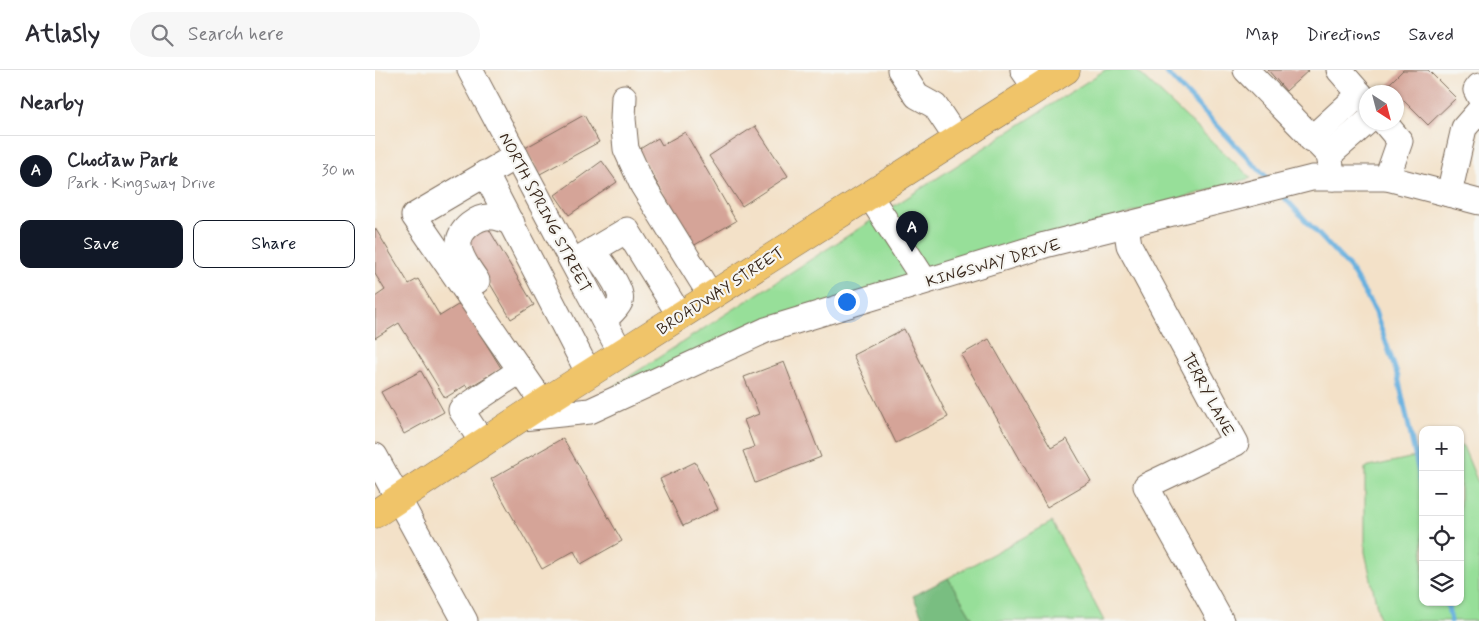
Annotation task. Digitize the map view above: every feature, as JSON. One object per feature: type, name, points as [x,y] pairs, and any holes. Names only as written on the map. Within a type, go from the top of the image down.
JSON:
[{"type":"main road","name":"BROADWAY STREET","points":[[375,514],[532,410],[957,139],[1030,79],[1066,70]]},
{"type":"street","name":"NORTH SPRING STREET","points":[[470,70],[516,156],[583,256],[604,320],[621,353]]},
{"type":"street","points":[[900,70],[917,96],[935,106],[957,139]]},
{"type":"street","points":[[1245,70],[1321,163]]},
{"type":"street","points":[[1339,70],[1359,93]]},
{"type":"street","points":[[1472,70],[1479,77]]},
{"type":"street","points":[[1479,86],[1476,90],[1479,96]]},
{"type":"street","points":[[624,97],[623,119],[626,149],[643,186],[711,296]]},
{"type":"street","points":[[1321,163],[1359,104]]},
{"type":"street","points":[[1449,194],[1464,128],[1479,111]]},
{"type":"street","points":[[1321,163],[1359,129]]},
{"type":"street","points":[[1387,178],[1400,142],[1390,130]]},
{"type":"street","points":[[516,156],[414,216],[521,370],[532,410]]},
{"type":"street","name":"KINGSWAY DRIVE","points":[[532,410],[591,412],[766,330],[1045,245],[1236,196],[1321,163],[1479,202]]},
{"type":"street","points":[[485,173],[589,374]]},
{"type":"street","points":[[869,195],[925,281]]},
{"type":"street","points":[[507,350],[509,331],[462,257],[459,236],[468,225],[481,218],[493,216],[512,223]]},
{"type":"street","name":"TERRY LANE","points":[[1125,225],[1129,245],[1236,443],[1146,486],[1221,621]]},
{"type":"street","points":[[583,256],[627,230],[680,316]]},
{"type":"street","points":[[483,443],[461,410],[521,370]]},
{"type":"street","points":[[375,456],[465,621]]},
{"type":"green space","points":[[1105,70],[1136,70],[1251,178],[1110,219],[613,387]]},
{"type":"green space","points":[[1464,448],[1479,485],[1479,621],[1380,621],[1365,552],[1365,468],[1419,456],[1419,606],[1464,606]]},
{"type":"green space","points":[[1052,522],[1104,621],[974,621],[948,578]]},
{"type":"green space","points":[[948,578],[974,621],[924,621],[913,596]]},
{"type":"building","points":[[1268,70],[1309,70],[1286,91]]},
{"type":"building","points":[[1403,70],[1428,70],[1456,98],[1428,125],[1404,101],[1404,85],[1388,85]]},
{"type":"building","points":[[584,115],[599,142],[540,174],[525,148]]},
{"type":"building","points":[[755,126],[788,176],[742,206],[709,156]]},
{"type":"building","points":[[685,132],[736,221],[693,246],[638,150],[658,138],[662,145]]},
{"type":"building","points":[[602,161],[617,182],[569,215],[555,195]]},
{"type":"building","points":[[487,226],[534,305],[511,319],[464,240]]},
{"type":"building","points":[[375,228],[409,284],[418,279],[440,316],[461,303],[501,368],[468,388],[466,385],[445,398],[399,323],[375,338],[375,297],[385,290],[375,274]]},
{"type":"building","points":[[904,329],[948,417],[896,443],[853,355]]},
{"type":"building","points":[[989,339],[1051,448],[1067,439],[1091,481],[1047,507],[961,355]]},
{"type":"building","points":[[784,362],[821,457],[755,483],[743,451],[754,447],[744,420],[759,414],[744,377]]},
{"type":"building","points":[[421,371],[444,412],[404,434],[381,392]]},
{"type":"building","points":[[563,438],[622,541],[581,564],[574,551],[542,569],[491,479]]},
{"type":"building","points":[[695,462],[718,509],[683,526],[660,479]]},
{"type":"waterway","points":[[1164,70],[1269,180]]},
{"type":"waterway","points":[[1281,194],[1350,268],[1375,311],[1398,377],[1419,473]]},
{"type":"waterway","points":[[1448,606],[1451,621]]},
{"type":"place","name":"Choctaw Park","points":[[912,252]]}]
